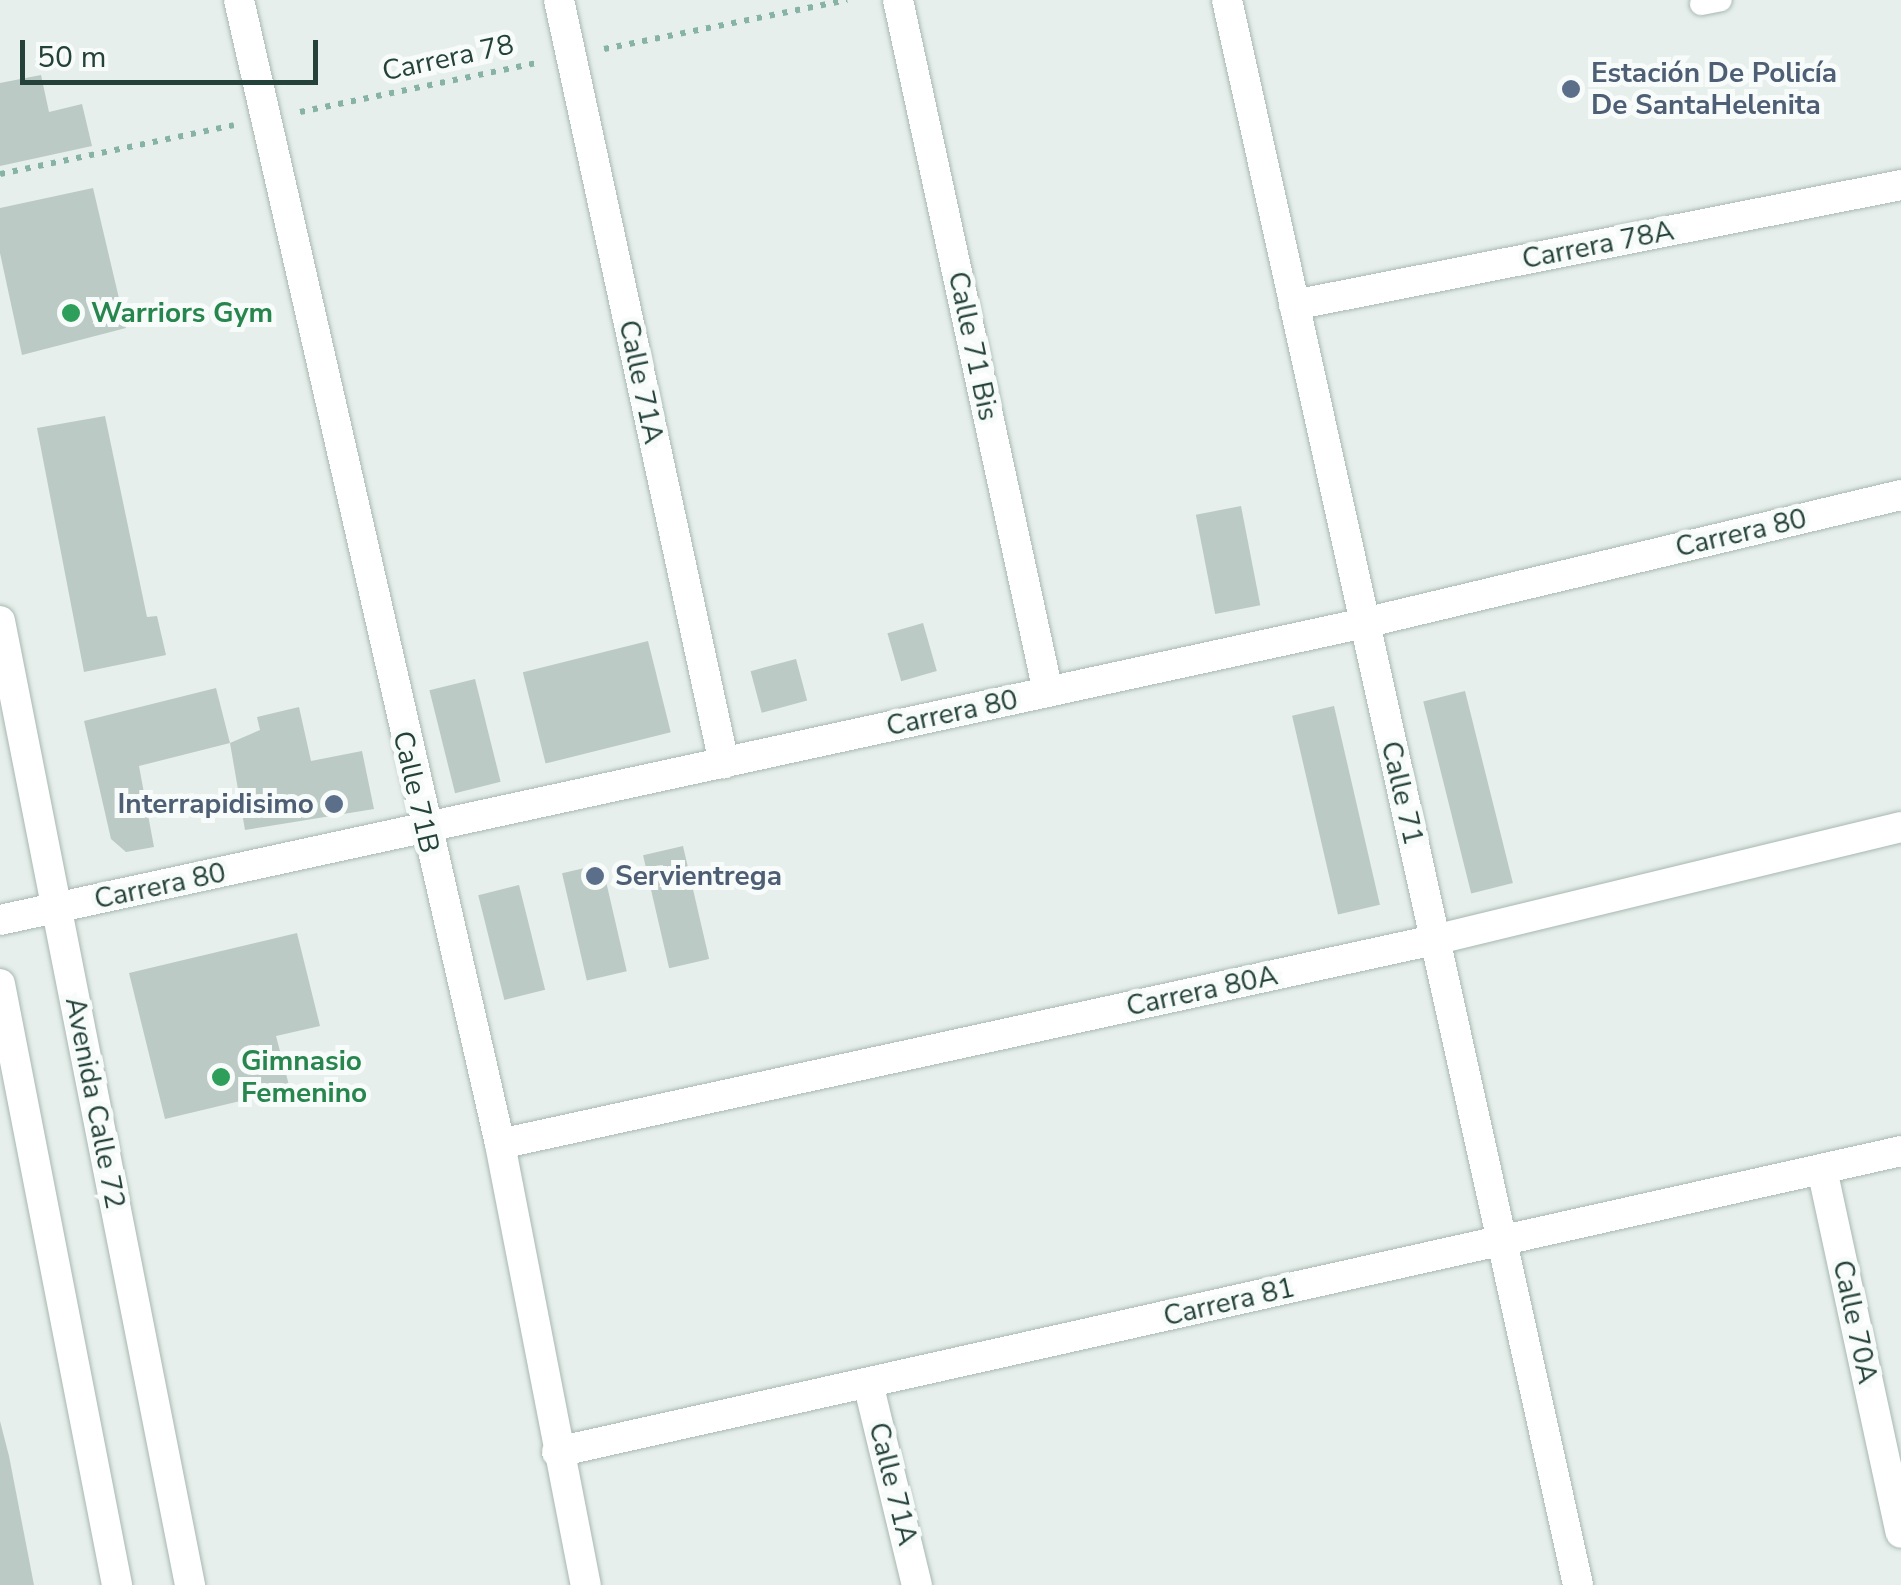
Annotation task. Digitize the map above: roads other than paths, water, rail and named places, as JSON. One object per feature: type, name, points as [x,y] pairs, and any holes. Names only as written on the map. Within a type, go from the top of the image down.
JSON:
[{"type":"street","name":"Calle 71B","points":[[239,0],[424,828],[500,1144],[557,1452],[586,1585]]},
{"type":"street","name":"Calle 71A","points":[[558,0],[724,763]]},
{"type":"street","name":"Calle 71 Bis","points":[[898,0],[1048,692]]},
{"type":"street","name":"Calle 71","points":[[1226,0],[1578,1585]]},
{"type":"street","name":"Carrera 78A","points":[[1294,306],[1901,185]]},
{"type":"street","name":"Carrera 80","points":[[0,920],[1364,623],[1901,494]]},
{"type":"street","name":"Avenida Calle 72","points":[[0,621],[190,1585]]},
{"type":"street","name":"Carrera 80A","points":[[500,1144],[1434,940],[1901,827]]},
{"type":"street","points":[[0,984],[117,1585]]},
{"type":"street","name":"Carrera 81","points":[[557,1452],[1901,1151]]},
{"type":"street","name":"Calle 70A","points":[[1822,1169],[1901,1533]]},
{"type":"street","name":"Calle 71A","points":[[868,1383],[917,1585]]},
{"type":"place","name":"Estación De Policía De SantaHelenita","points":[[1571,89]]},
{"type":"place","name":"Warriors Gym","points":[[71,313]]},
{"type":"place","name":"Interrapidisimo","points":[[334,804]]},
{"type":"place","name":"Servientrega","points":[[595,876]]},
{"type":"place","name":"Gimnasio Femenino","points":[[221,1077]]}]
